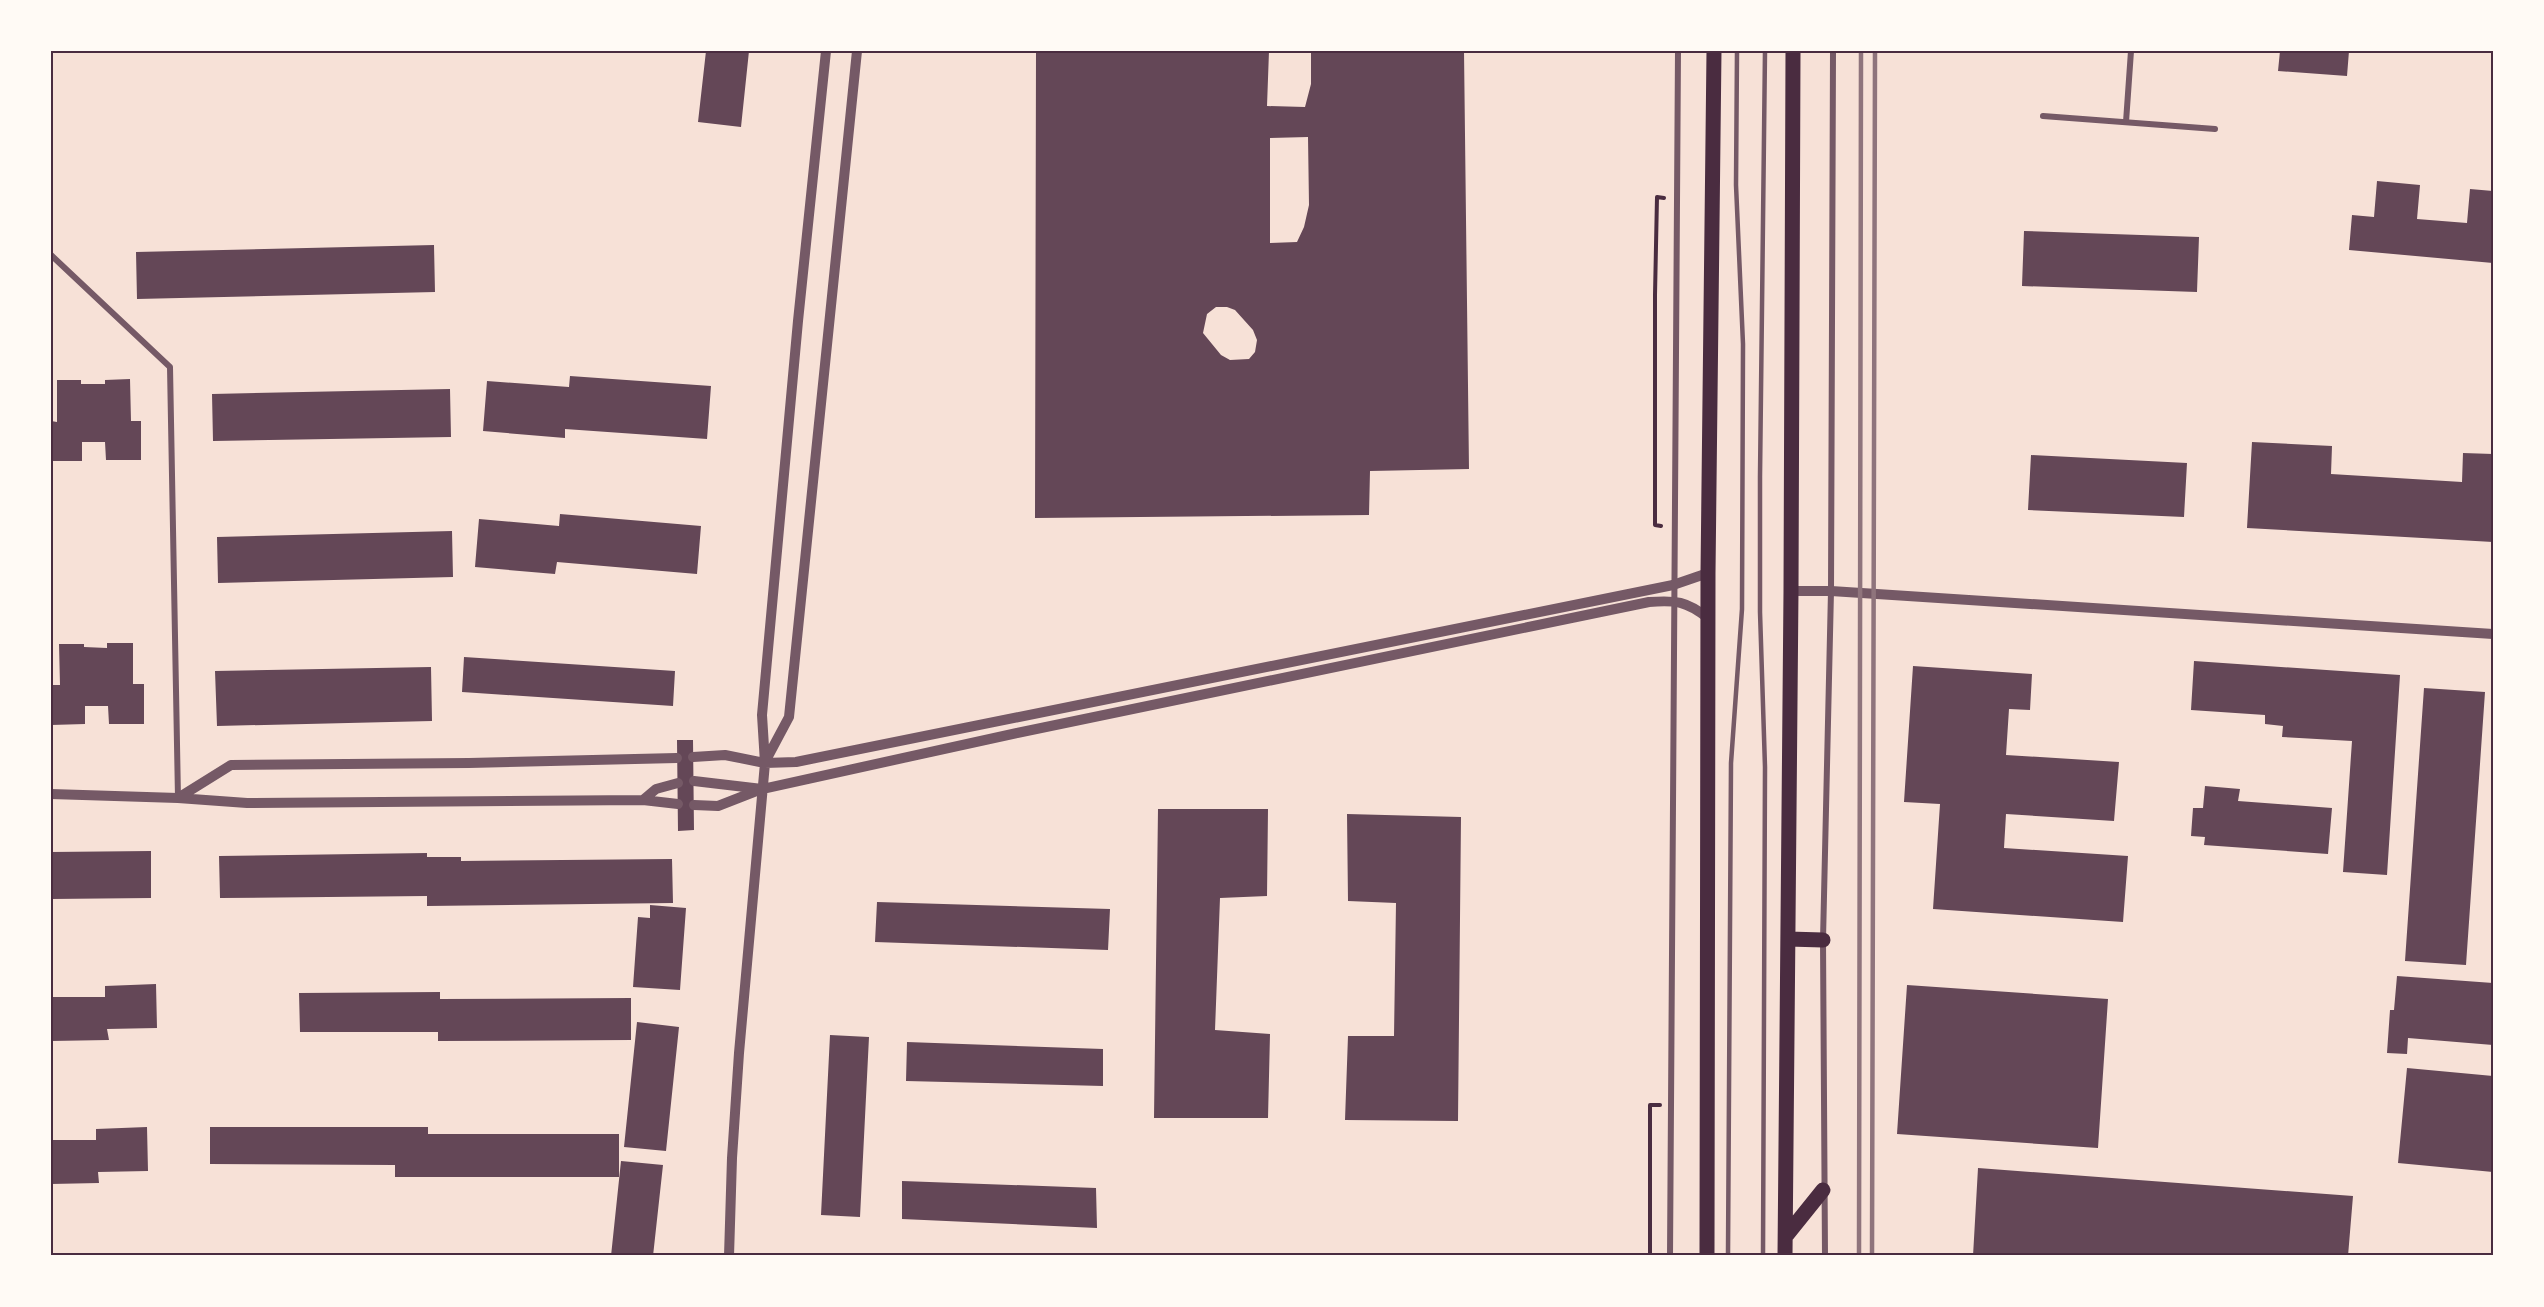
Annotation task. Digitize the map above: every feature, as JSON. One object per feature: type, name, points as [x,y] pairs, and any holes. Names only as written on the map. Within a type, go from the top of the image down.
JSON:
[{"type":"main road","points":[[1707,1256],[1708,573],[1714,51]]},
{"type":"main road","points":[[1785,1256],[1793,51]]},
{"type":"main road","points":[[1788,939],[1823,940]]},
{"type":"main road","points":[[1785,1236],[1823,1190]]},
{"type":"street","points":[[729,1256],[732,1158],[739,1053],[765,763],[762,715],[798,321],[826,51]]},
{"type":"street","points":[[765,763],[789,717],[857,51]]},
{"type":"street","points":[[1670,1256],[1678,51]]},
{"type":"street","points":[[1825,1256],[1823,940],[1831,591],[1833,51]]},
{"type":"street","points":[[2126,122],[2131,51]]},
{"type":"street","points":[[2043,116],[2215,129]]},
{"type":"street","points":[[51,255],[170,367],[178,798]]},
{"type":"street","points":[[693,756],[725,755],[765,763],[796,762],[1673,585],[1708,573]]},
{"type":"street","points":[[1791,591],[1831,591],[2493,634]]},
{"type":"street","points":[[694,805],[718,806],[762,789],[1017,733],[1649,602],[1673,600],[1692,605],[1708,618]]},
{"type":"street","points":[[178,798],[231,765],[480,763],[677,758]]},
{"type":"street","points":[[694,782],[762,789]]},
{"type":"street","points":[[643,800],[656,789],[678,783]]},
{"type":"street","points":[[51,794],[178,798],[247,803],[643,800],[678,804]]},
{"type":"lane","points":[[1728,1256],[1731,763],[1743,585],[1743,344],[1736,185],[1737,51]]},
{"type":"lane","points":[[1763,1256],[1765,767],[1760,612],[1760,477],[1765,51]]},
{"type":"path","points":[[1655,525],[1654,295],[1658,197]]},
{"type":"building","points":[[706,51],[749,51],[741,127],[698,122]]},
{"type":"building","points":[[1036,51],[1269,51],[1267,106],[1305,107],[1311,84],[1311,51],[1464,51],[1469,469],[1370,471],[1369,515],[1035,518]],"holes":[[[1308,137],[1309,205],[1304,227],[1297,242],[1270,243],[1270,138]],[[1216,307],[1235,310],[1253,330],[1257,340],[1255,352],[1249,359],[1230,360],[1221,355],[1203,333],[1207,314]]]},
{"type":"building","points":[[2280,51],[2349,51],[2347,76],[2278,71]]},
{"type":"building","points":[[2377,181],[2420,185],[2417,219],[2467,223],[2470,189],[2493,191],[2493,263],[2349,250],[2352,215],[2374,217]]},
{"type":"building","points":[[2024,231],[2199,237],[2197,292],[2022,286]]},
{"type":"building","points":[[434,245],[435,292],[137,299],[136,252]]},
{"type":"building","points":[[570,376],[711,386],[707,439],[565,429],[565,438],[483,431],[487,381],[569,387]]},
{"type":"building","points":[[130,379],[131,421],[141,421],[141,460],[106,460],[105,442],[82,442],[82,461],[51,461],[51,421],[57,422],[57,380],[81,380],[81,384],[105,384],[105,380]]},
{"type":"building","points":[[450,389],[451,437],[213,441],[212,394]]},
{"type":"building","points":[[2252,442],[2332,446],[2331,474],[2462,482],[2463,453],[2493,454],[2493,542],[2247,528]]},
{"type":"building","points":[[2031,455],[2187,463],[2184,517],[2028,510]]},
{"type":"building","points":[[560,514],[701,526],[697,574],[557,562],[555,574],[475,567],[479,519],[559,526]]},
{"type":"building","points":[[452,531],[453,577],[218,583],[217,537]]},
{"type":"building","points":[[107,643],[133,643],[133,684],[144,684],[144,724],[109,724],[108,706],[85,706],[85,724],[51,725],[51,685],[60,685],[59,644],[84,644],[84,647],[107,648]]},
{"type":"building","points":[[464,657],[675,671],[673,706],[462,692]]},
{"type":"building","points":[[2194,661],[2400,675],[2387,875],[2343,872],[2352,741],[2282,737],[2283,726],[2265,724],[2265,715],[2191,710]]},
{"type":"building","points":[[1913,666],[2032,674],[2030,710],[2009,709],[2006,755],[2119,762],[2114,821],[2006,814],[2004,848],[2128,856],[2123,922],[1933,909],[1940,804],[1904,802]]},
{"type":"building","points":[[431,667],[432,721],[217,726],[215,671]]},
{"type":"building","points":[[2424,688],[2485,692],[2466,965],[2405,961]]},
{"type":"building","points":[[677,740],[693,740],[694,830],[678,831]]},
{"type":"building","points":[[2205,786],[2240,789],[2238,801],[2332,808],[2328,854],[2204,845],[2205,837],[2191,836],[2193,808],[2203,808]]},
{"type":"building","points":[[1158,809],[1268,809],[1267,896],[1220,898],[1215,1030],[1270,1034],[1268,1118],[1154,1118]]},
{"type":"building","points":[[1347,814],[1461,817],[1458,1121],[1345,1120],[1348,1036],[1394,1036],[1396,903],[1348,901]]},
{"type":"building","points":[[151,851],[151,898],[51,899],[51,852]]},
{"type":"building","points":[[427,853],[427,857],[461,857],[461,861],[672,859],[673,903],[427,906],[427,896],[220,898],[219,856]]},
{"type":"building","points":[[877,902],[1110,909],[1108,950],[875,942]]},
{"type":"building","points":[[650,905],[686,908],[680,990],[633,987],[638,917],[650,918]]},
{"type":"building","points":[[2397,976],[2493,983],[2493,1045],[2408,1038],[2407,1054],[2387,1053],[2390,1010],[2394,1010]]},
{"type":"building","points":[[156,984],[157,1028],[107,1029],[109,1040],[51,1041],[51,997],[105,997],[105,986]]},
{"type":"building","points":[[1907,985],[2108,999],[2098,1148],[1897,1134]]},
{"type":"building","points":[[440,992],[440,999],[631,998],[631,1040],[438,1041],[438,1032],[300,1032],[299,993]]},
{"type":"building","points":[[637,1022],[679,1027],[666,1151],[624,1147]]},
{"type":"building","points":[[830,1035],[869,1037],[860,1217],[821,1215]]},
{"type":"building","points":[[907,1042],[1103,1049],[1103,1086],[906,1081]]},
{"type":"building","points":[[2407,1068],[2493,1076],[2493,1172],[2398,1163]]},
{"type":"building","points":[[147,1127],[148,1171],[98,1172],[99,1183],[51,1184],[51,1140],[96,1140],[96,1129]]},
{"type":"building","points":[[210,1127],[428,1127],[428,1134],[619,1134],[619,1177],[395,1177],[395,1165],[210,1164]]},
{"type":"building","points":[[621,1161],[663,1165],[653,1256],[611,1256]]},
{"type":"building","points":[[1978,1168],[2353,1196],[2348,1256],[1973,1256]]},
{"type":"building","points":[[902,1181],[1096,1188],[1097,1228],[902,1219]]},
{"type":"railway","points":[[1859,1256],[1861,51]]},
{"type":"railway","points":[[1872,1256],[1875,51]]}]
